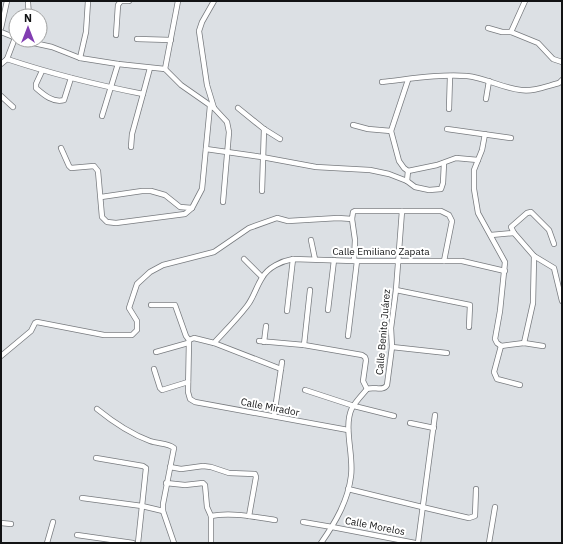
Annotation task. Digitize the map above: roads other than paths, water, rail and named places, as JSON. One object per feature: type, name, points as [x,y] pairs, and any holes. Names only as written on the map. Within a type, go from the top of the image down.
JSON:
[{"type":"street","points":[[1,28],[7,1]]},
{"type":"street","points":[[80,58],[86,32],[88,1]]},
{"type":"street","points":[[116,35],[118,5],[121,1],[128,1]]},
{"type":"street","points":[[165,69],[178,1]]},
{"type":"street","points":[[61,148],[71,168],[94,166],[97,168],[102,217],[106,222],[116,223],[185,214],[192,208],[202,188],[212,107],[207,85],[199,31],[202,22],[214,1]]},
{"type":"street","points":[[512,32],[525,1]]},
{"type":"street","points":[[28,3],[28,8]]},
{"type":"street","points":[[488,28],[502,32],[512,32],[538,43],[553,59],[562,62]]},
{"type":"street","points":[[137,39],[171,40]]},
{"type":"street","points":[[48,46],[80,58],[165,69],[181,85],[212,107],[227,122],[228,127],[223,202]]},
{"type":"street","points":[[1,64],[7,60],[13,48]]},
{"type":"street","points":[[7,60],[42,71],[111,88],[143,94]]},
{"type":"street","points":[[102,116],[118,64]]},
{"type":"street","points":[[131,146],[132,134],[150,68]]},
{"type":"street","points":[[42,71],[36,84],[36,88],[48,98],[60,101],[64,100],[66,97],[71,78]]},
{"type":"street","points":[[449,109],[450,76]]},
{"type":"street","points":[[382,82],[408,80],[419,77],[467,76],[489,80],[522,90],[533,90],[560,83],[562,80]]},
{"type":"street","points":[[408,80],[390,131],[399,161],[408,171]]},
{"type":"street","points":[[486,99],[489,80]]},
{"type":"street","points":[[1,96],[13,107]]},
{"type":"street","points":[[238,108],[264,129],[280,139]]},
{"type":"street","points":[[352,125],[368,129],[390,131]]},
{"type":"street","points":[[262,191],[264,129]]},
{"type":"street","points":[[447,129],[511,138]]},
{"type":"street","points":[[485,134],[485,143],[473,177],[478,213],[505,262],[500,311],[495,339],[501,346],[524,343],[543,346]]},
{"type":"street","points":[[206,149],[316,167],[370,170],[389,174],[407,181],[415,187],[429,190],[441,189],[443,183],[444,163]]},
{"type":"street","points":[[408,171],[444,163],[456,158],[478,160]]},
{"type":"street","points":[[407,181],[408,171]]},
{"type":"street","points":[[100,197],[142,191],[151,192],[165,195],[180,207],[192,208]]},
{"type":"street","points":[[348,336],[356,262],[355,235],[352,220],[353,212],[440,211],[449,214],[452,222],[444,261]]},
{"type":"street","name":"Calle Benito Juárez","points":[[367,389],[382,389],[386,388],[387,385],[392,347],[391,328],[396,290],[402,212]]},
{"type":"street","points":[[554,244],[549,230],[531,212],[511,227],[514,234],[534,256],[554,268],[562,301]]},
{"type":"street","points":[[1,356],[31,331],[35,322],[100,334],[132,335],[137,330],[137,321],[129,308],[130,301],[137,284],[150,272],[164,265],[214,252],[249,228],[267,221],[277,218],[288,221],[338,218],[352,220]]},
{"type":"street","points":[[491,235],[514,234]]},
{"type":"street","points":[[311,240],[316,259]]},
{"type":"street","points":[[524,343],[533,303],[534,256]]},
{"type":"street","points":[[214,343],[248,305],[262,277],[244,259]]},
{"type":"street","points":[[287,311],[294,259]]},
{"type":"street","name":"Calle Emiliano Zapata","points":[[262,277],[269,270],[280,263],[294,259],[356,262],[462,261],[505,271]]},
{"type":"street","points":[[328,310],[334,260]]},
{"type":"street","points":[[304,345],[310,290]]},
{"type":"street","points":[[396,290],[470,305],[469,327]]},
{"type":"street","points":[[151,305],[176,305],[189,342],[188,382],[162,390],[154,369]]},
{"type":"street","points":[[264,342],[266,326]]},
{"type":"street","points":[[156,352],[189,342],[194,338],[214,343],[281,369]]},
{"type":"street","points":[[259,341],[304,345],[343,351],[365,357],[363,381],[367,389],[354,406],[350,415],[348,430],[352,455],[352,467],[348,489],[340,512],[321,543]]},
{"type":"street","points":[[501,346],[494,372],[495,376],[497,378],[520,385]]},
{"type":"street","points":[[392,347],[447,353]]},
{"type":"street","points":[[274,416],[282,362]]},
{"type":"street","name":"Calle Mirador","points":[[188,382],[190,399],[195,402],[348,430]]},
{"type":"street","points":[[305,390],[354,406],[394,416]]},
{"type":"street","points":[[97,409],[113,422],[136,435],[151,442],[174,448],[166,483],[163,511],[174,543]]},
{"type":"street","points":[[416,543],[435,415]]},
{"type":"street","points":[[410,423],[434,428]]},
{"type":"street","points":[[96,458],[143,466],[146,468],[138,543]]},
{"type":"street","points":[[170,467],[181,469],[203,466],[229,473],[255,474],[256,477],[249,516]]},
{"type":"street","points":[[166,483],[185,485],[203,483],[205,485],[207,508],[211,516],[211,543]]},
{"type":"street","points":[[348,489],[422,508],[472,517],[475,516],[476,489]]},
{"type":"street","points":[[82,498],[142,506],[163,511]]},
{"type":"street","points":[[489,543],[495,507]]},
{"type":"street","points":[[211,516],[219,514],[249,516],[275,520]]},
{"type":"street","points":[[46,543],[53,522]]},
{"type":"street","name":"Calle Morelos","points":[[303,522],[416,543]]},
{"type":"street","points":[[1,523],[11,524]]},
{"type":"street","points":[[77,535],[133,543]]}]
